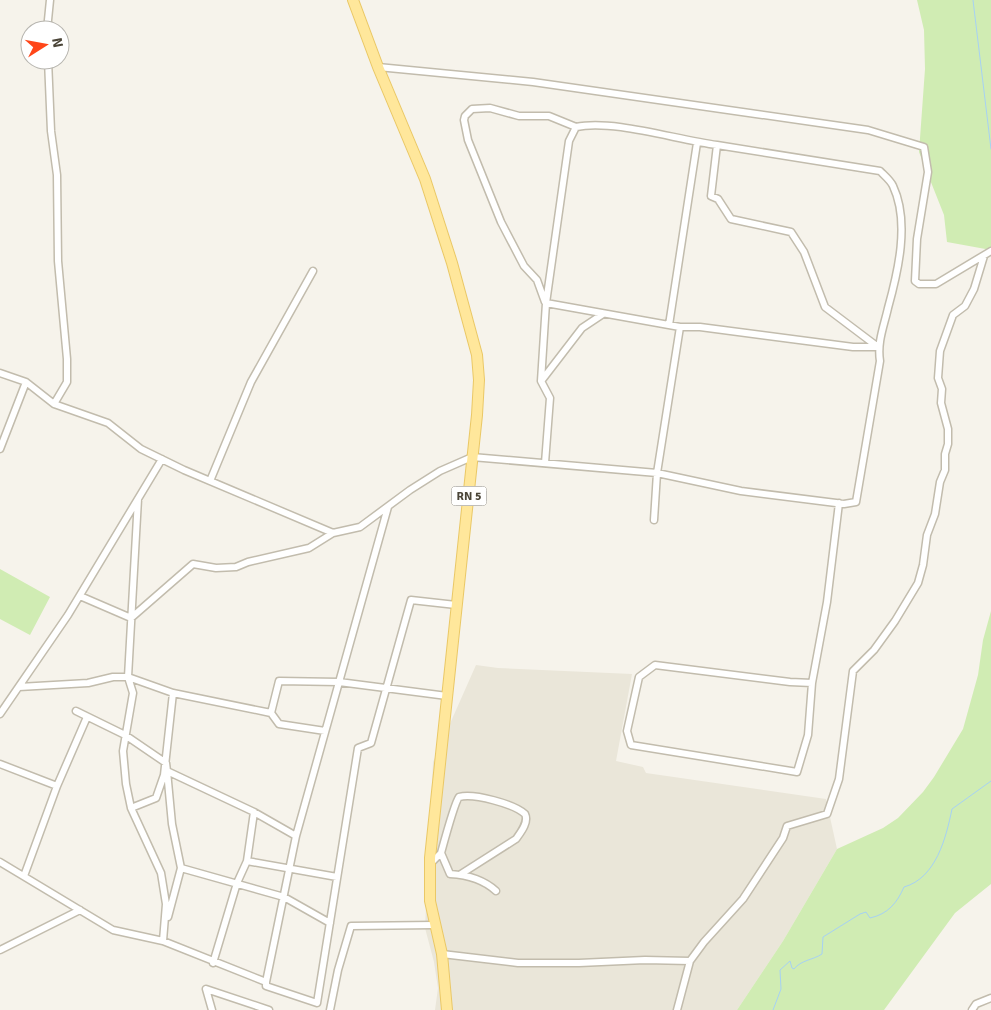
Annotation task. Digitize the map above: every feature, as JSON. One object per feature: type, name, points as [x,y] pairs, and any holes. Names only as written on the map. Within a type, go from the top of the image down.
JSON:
[{"type":"main road","name":"RN 5","points":[[353,0],[378,67],[428,186],[469,320],[477,355],[479,380],[472,457],[430,864],[429,895],[434,925],[442,954],[447,1010]]},
{"type":"street","points":[[48,20],[50,0]]},
{"type":"street","points":[[378,67],[533,82],[868,130],[900,138],[924,147],[928,172],[917,239],[915,280],[919,284],[936,284],[991,251]]},
{"type":"street","points":[[48,70],[51,131],[57,175],[58,261],[67,359],[67,382],[54,404]]},
{"type":"street","points":[[131,618],[193,564],[216,568],[236,567],[248,562],[308,548],[333,533],[360,527],[440,471],[472,457],[657,473],[741,491],[844,504],[856,502],[880,361],[878,347],[896,276],[900,231],[899,207],[893,184],[880,172],[697,143],[612,126],[590,124],[576,127],[548,116],[519,116],[490,108],[472,109],[465,116],[464,120],[468,140],[501,222],[524,266],[537,280],[546,303]]},
{"type":"street","points":[[545,463],[550,398],[542,381],[546,303],[570,141],[576,127]]},
{"type":"street","points":[[669,325],[697,143]]},
{"type":"street","points":[[717,145],[711,196],[718,199],[731,220],[791,232],[804,252],[825,307],[878,347]]},
{"type":"street","points":[[677,1010],[690,961],[704,942],[743,899],[783,838],[787,826],[827,814],[838,779],[853,671],[874,650],[895,621],[918,583],[923,565],[926,535],[935,514],[940,482],[945,470],[945,454],[948,444],[948,429],[938,378],[940,354],[953,315],[965,306],[974,289],[984,256]]},
{"type":"street","points":[[210,481],[251,382],[313,271]]},
{"type":"street","points":[[546,303],[680,328],[700,327],[853,347],[878,347]]},
{"type":"street","points":[[542,381],[582,328],[603,314]]},
{"type":"street","points":[[654,520],[657,473],[680,328]]},
{"type":"street","points":[[0,373],[26,382],[54,404],[108,423],[141,448],[162,459],[333,533]]},
{"type":"street","points":[[0,449],[26,382]]},
{"type":"street","points":[[0,714],[80,596],[162,459]]},
{"type":"street","points":[[138,499],[128,676],[133,693],[123,751],[131,808],[161,874],[166,904],[162,941]]},
{"type":"street","points":[[812,682],[790,682],[655,664],[639,677],[627,731],[631,745],[797,772],[808,734],[812,682],[827,602],[839,502]]},
{"type":"street","points":[[388,507],[296,836],[266,986],[318,1003],[358,748],[371,743],[411,600],[456,605]]},
{"type":"street","points":[[80,596],[131,618]]},
{"type":"street","points":[[19,686],[88,684],[113,677],[128,676],[173,693],[271,713],[279,724],[325,731]]},
{"type":"street","points":[[271,713],[279,681],[339,682],[447,696]]},
{"type":"street","points":[[131,808],[156,798],[166,763],[173,693]]},
{"type":"street","points":[[76,711],[125,736],[166,763],[172,824],[181,868],[162,941]]},
{"type":"street","points":[[24,876],[57,786],[87,717]]},
{"type":"street","points":[[0,764],[57,786]]},
{"type":"street","points":[[167,771],[254,812],[296,836]]},
{"type":"street","points":[[430,864],[441,853],[453,816],[455,802],[459,797],[469,796],[495,800],[525,814],[527,819],[522,832],[516,839],[460,874]]},
{"type":"street","points":[[213,963],[238,883],[247,861],[254,812]]},
{"type":"street","points":[[441,853],[450,874],[474,877],[496,892]]},
{"type":"street","points":[[247,861],[338,877]]},
{"type":"street","points":[[0,862],[113,930],[162,941],[213,963],[266,982]]},
{"type":"street","points":[[181,868],[284,897],[330,923]]},
{"type":"street","points":[[0,950],[80,910]]},
{"type":"street","points":[[330,1010],[338,970],[352,926],[434,925]]},
{"type":"street","points":[[442,954],[518,964],[580,964],[645,960],[690,961]]},
{"type":"street","points":[[212,1010],[206,989],[269,1010]]},
{"type":"street","points":[[972,1010],[976,1004],[991,998]]},
{"type":"shaded area","points":[[476,665],[498,668],[632,674],[616,761],[643,767],[646,773],[826,799],[837,849],[783,941],[737,1010],[435,1010],[438,988],[434,962],[425,928],[433,762]]},
{"type":"green space","points":[[917,0],[991,0],[991,250],[947,242],[944,215],[919,152],[925,69],[924,30]]},
{"type":"green space","points":[[0,569],[50,597],[30,635],[0,619]]},
{"type":"green space","points":[[991,611],[991,884],[955,913],[884,1010],[737,1010],[783,941],[837,849],[883,828],[898,818],[923,792],[934,777],[963,729],[978,675],[983,640]]},
{"type":"waterway","points":[[973,0],[991,149]]},
{"type":"waterway","points":[[773,1010],[781,989],[780,970],[790,961],[794,969],[800,964],[822,954],[823,937],[860,914],[866,912],[870,918],[887,911],[904,887],[915,882],[932,866],[943,844],[952,809],[991,781]]}]
